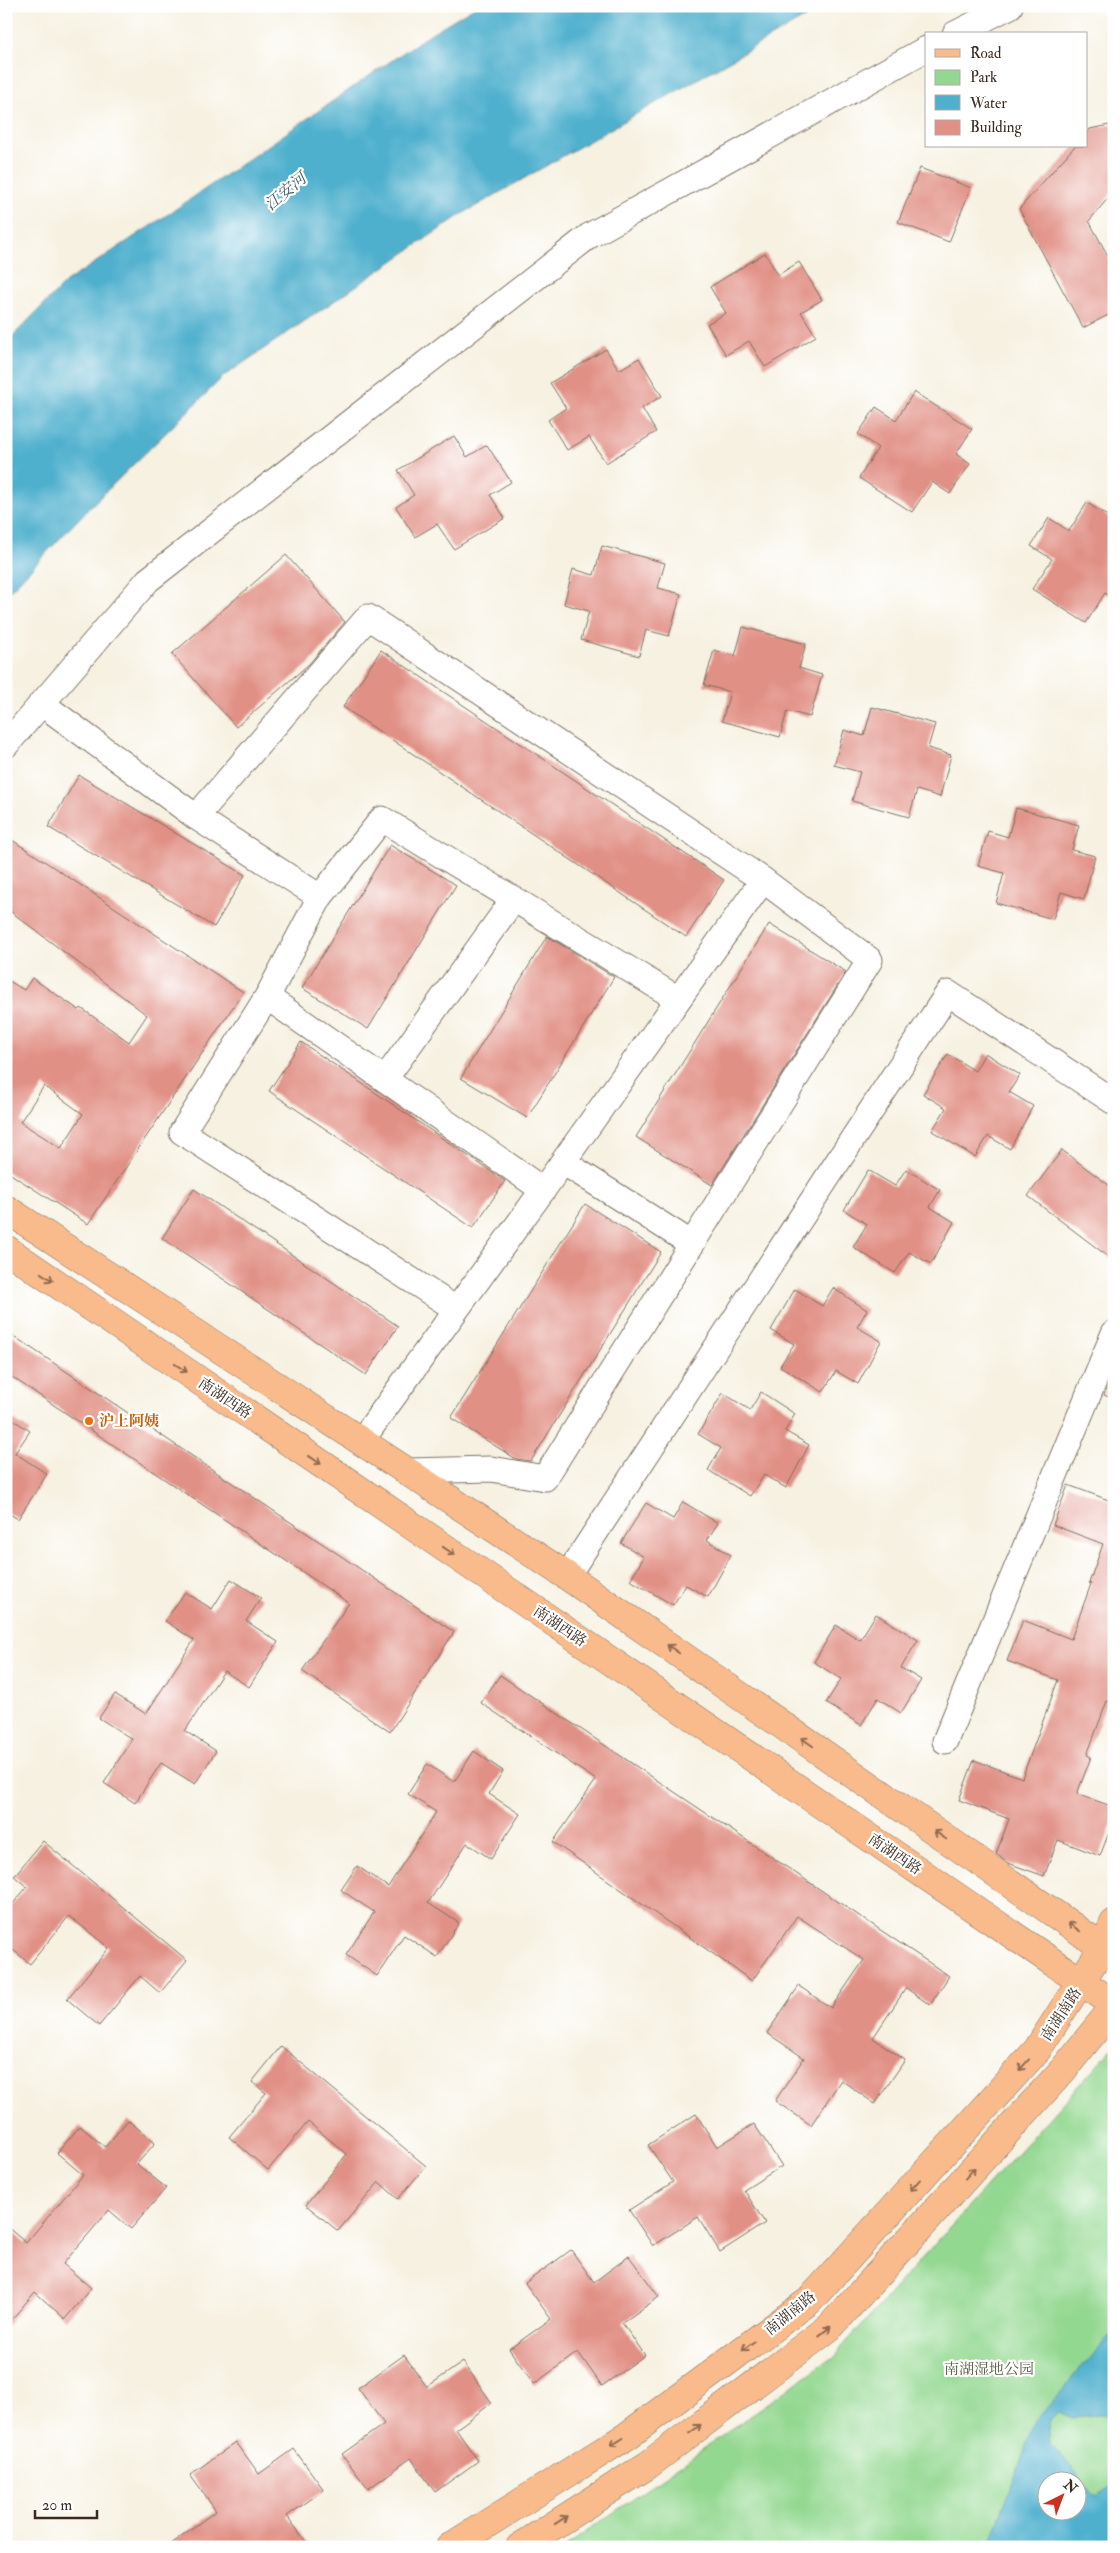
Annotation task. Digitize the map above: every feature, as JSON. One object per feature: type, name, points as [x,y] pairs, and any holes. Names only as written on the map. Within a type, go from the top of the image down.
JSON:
[{"type":"main road","points":[[6,1209],[408,1470],[1110,1942]]},
{"type":"main road","name":"南湖西路","points":[[6,1249],[1114,2005]]},
{"type":"main road","name":"南湖南路","points":[[450,2547],[627,2436],[809,2301],[1037,2050],[1110,1942]]},
{"type":"main road","points":[[520,2547],[648,2465],[830,2327],[1064,2070],[1114,2005]]},
{"type":"street","points":[[960,32],[1010,6]]},
{"type":"street","points":[[6,745],[148,580],[590,236],[925,50]]},
{"type":"street","points":[[196,817],[368,617],[763,880],[870,960],[545,1478],[491,1469],[408,1470]]},
{"type":"street","points":[[41,703],[196,817],[320,897]]},
{"type":"street","points":[[456,1309],[182,1132],[267,997],[320,897],[382,819],[678,999]]},
{"type":"street","points":[[362,1440],[543,1190],[763,880]]},
{"type":"street","points":[[385,1079],[514,900]]},
{"type":"street","points":[[567,1576],[948,993],[1114,1102]]},
{"type":"street","points":[[267,997],[543,1190]]},
{"type":"street","points":[[563,1162],[692,1244]]},
{"type":"street","points":[[945,1741],[1114,1333]]},
{"type":"green space","name":"南湖湿地公园","points":[[1114,2046],[1114,2547],[565,2547],[833,2357]]},
{"type":"water","name":"江安河","points":[[476,6],[825,6],[462,214],[224,376],[92,505],[6,595],[6,343],[66,282],[182,205],[433,32]]},
{"type":"water","points":[[1114,2332],[1114,2414],[1070,2417],[1059,2412],[1049,2422],[1051,2445],[1073,2470],[1038,2470],[1038,2520],[1088,2520],[1088,2487],[1096,2496],[1114,2485],[1114,2547],[989,2547],[1037,2418]]},
{"type":"building","points":[[1114,124],[1114,191],[1089,221],[1114,267],[1114,312],[1083,328],[1019,209],[1073,148],[1088,148],[1088,132],[1090,129]]},
{"type":"building","points":[[920,168],[971,188],[949,242],[898,222]]},
{"type":"building","points":[[765,253],[778,275],[799,262],[822,300],[801,312],[816,336],[765,367],[749,341],[726,355],[707,324],[726,313],[710,287]]},
{"type":"building","points":[[606,349],[619,370],[639,358],[662,396],[642,408],[656,432],[606,463],[589,437],[567,450],[548,420],[566,408],[550,383]]},
{"type":"building","points":[[914,392],[972,429],[956,454],[970,464],[950,494],[932,482],[912,512],[859,478],[878,448],[858,434],[876,407],[896,420]]},
{"type":"building","points":[[454,436],[467,457],[487,445],[511,482],[490,495],[505,518],[454,549],[437,524],[415,537],[396,507],[414,495],[398,470]]},
{"type":"building","points":[[1087,503],[1114,520],[1114,599],[1105,593],[1086,623],[1032,589],[1052,559],[1031,546],[1049,518],[1069,531]]},
{"type":"building","points":[[602,546],[665,563],[658,588],[681,594],[669,636],[646,630],[639,656],[581,640],[589,611],[564,604],[573,569],[594,575]]},
{"type":"building","points":[[286,555],[345,622],[309,664],[236,727],[172,654]]},
{"type":"building","points":[[743,627],[806,644],[799,668],[822,675],[810,717],[787,711],[780,737],[722,721],[730,692],[704,685],[714,650],[735,656]]},
{"type":"building","points":[[381,650],[724,880],[686,937],[343,707]]},
{"type":"building","points":[[872,707],[935,724],[928,748],[951,755],[940,797],[917,790],[909,817],[852,801],[860,772],[834,765],[844,730],[864,736]]},
{"type":"building","points":[[79,775],[245,875],[214,927],[48,827]]},
{"type":"building","points":[[1016,808],[1079,825],[1072,850],[1095,856],[1084,899],[1061,892],[1053,919],[996,903],[1004,873],[978,866],[988,831],[1008,837]]},
{"type":"building","points":[[6,836],[243,992],[88,1224],[6,1171],[6,979],[24,990],[32,978],[79,1010],[81,1008],[129,1042],[147,1015],[6,908]],"holes":[[[44,1086],[83,1114],[61,1148],[20,1122]]]},
{"type":"building","points":[[390,845],[456,885],[368,1029],[302,988]]},
{"type":"building","points":[[769,924],[846,972],[712,1185],[636,1137]]},
{"type":"building","points":[[547,936],[614,977],[527,1118],[461,1078]]},
{"type":"building","points":[[301,1042],[505,1181],[473,1228],[269,1091]]},
{"type":"building","points":[[985,1053],[1020,1075],[1009,1092],[1033,1106],[1010,1149],[988,1136],[975,1157],[932,1131],[946,1108],[923,1094],[948,1054],[975,1071]]},
{"type":"building","points":[[1062,1150],[1114,1189],[1114,1261],[1028,1196]]},
{"type":"building","points":[[906,1169],[940,1190],[930,1207],[954,1222],[931,1264],[909,1252],[895,1273],[853,1247],[867,1224],[844,1210],[868,1170],[895,1186]]},
{"type":"building","points":[[194,1189],[398,1326],[366,1375],[162,1238]]},
{"type":"building","points":[[585,1204],[661,1252],[531,1461],[516,1459],[451,1418]]},
{"type":"building","points":[[833,1288],[867,1310],[857,1327],[881,1341],[858,1384],[836,1371],[823,1392],[780,1366],[794,1344],[771,1330],[795,1289],[822,1306]]},
{"type":"building","points":[[6,1331],[454,1632],[390,1732],[302,1671],[349,1603],[6,1373]]},
{"type":"building","points":[[1114,1371],[1114,1399],[1104,1395]]},
{"type":"building","points":[[761,1392],[795,1414],[785,1431],[809,1445],[786,1488],[764,1475],[750,1496],[708,1470],[721,1448],[698,1434],[723,1393],[750,1410]]},
{"type":"building","points":[[6,1415],[30,1431],[15,1453],[47,1474],[18,1519],[6,1512]]},
{"type":"building","points":[[1068,1485],[1114,1502],[1114,1703],[1107,1701],[1087,1755],[1091,1757],[1077,1794],[1114,1807],[1114,1819],[1100,1856],[1058,1840],[1044,1876],[1008,1863],[996,1854],[1009,1819],[959,1800],[974,1760],[1022,1778],[1058,1680],[1007,1661],[1023,1620],[1071,1639],[1091,1584],[1089,1583],[1103,1544],[1053,1525]]},
{"type":"building","points":[[683,1502],[718,1523],[707,1540],[731,1555],[708,1597],[686,1585],[673,1605],[630,1580],[644,1557],[621,1543],[646,1503],[673,1519]]},
{"type":"building","points":[[231,1579],[261,1598],[246,1621],[278,1642],[249,1687],[224,1671],[185,1731],[216,1751],[195,1784],[161,1763],[135,1803],[104,1783],[132,1739],[99,1718],[115,1694],[146,1714],[194,1640],[165,1621],[185,1592],[212,1609]]},
{"type":"building","points":[[876,1614],[918,1640],[901,1668],[921,1680],[901,1713],[878,1698],[861,1725],[826,1703],[841,1679],[814,1662],[836,1625],[860,1640]]},
{"type":"building","points":[[500,1675],[949,1976],[930,2005],[906,1988],[873,2038],[905,2060],[875,2104],[841,2080],[811,2125],[775,2101],[804,2058],[767,2033],[799,1986],[831,2008],[864,1960],[797,1916],[752,1981],[553,1842],[596,1780],[481,1703]]},
{"type":"building","points":[[474,1751],[503,1771],[489,1794],[520,1814],[491,1859],[467,1843],[428,1903],[459,1923],[437,1957],[404,1935],[377,1976],[346,1955],[374,1912],[341,1890],[357,1866],[388,1887],[436,1812],[408,1794],[427,1764],[454,1782]]},
{"type":"building","points":[[43,1841],[187,1960],[160,1993],[140,1976],[99,2026],[67,1999],[109,1948],[69,1916],[30,1964],[6,1944],[6,1912],[27,1887],[14,1876]]},
{"type":"building","points":[[281,2046],[426,2166],[398,2199],[379,2182],[338,2231],[306,2205],[347,2154],[308,2122],[268,2170],[229,2137],[266,2093],[252,2082]]},
{"type":"building","points":[[696,2114],[717,2147],[754,2124],[782,2166],[744,2190],[765,2223],[720,2252],[698,2217],[653,2246],[629,2210],[673,2182],[648,2145]]},
{"type":"building","points":[[128,2120],[155,2143],[137,2164],[166,2188],[131,2229],[109,2210],[63,2264],[91,2288],[65,2319],[35,2292],[6,2326],[6,2226],[26,2243],[83,2175],[57,2153],[80,2126],[105,2147]]},
{"type":"building","points":[[571,2250],[594,2282],[629,2256],[659,2297],[622,2323],[645,2355],[602,2386],[578,2352],[534,2384],[509,2349],[551,2319],[525,2283]]},
{"type":"building","points":[[404,2355],[427,2387],[463,2362],[492,2403],[456,2429],[478,2461],[435,2492],[411,2458],[368,2489],[342,2454],[384,2424],[358,2388]]},
{"type":"building","points":[[236,2442],[259,2474],[294,2449],[324,2490],[287,2516],[310,2547],[166,2547],[216,2511],[190,2475]]},
{"type":"place","name":"沪上阿姨","points":[[89,1421]]}]
